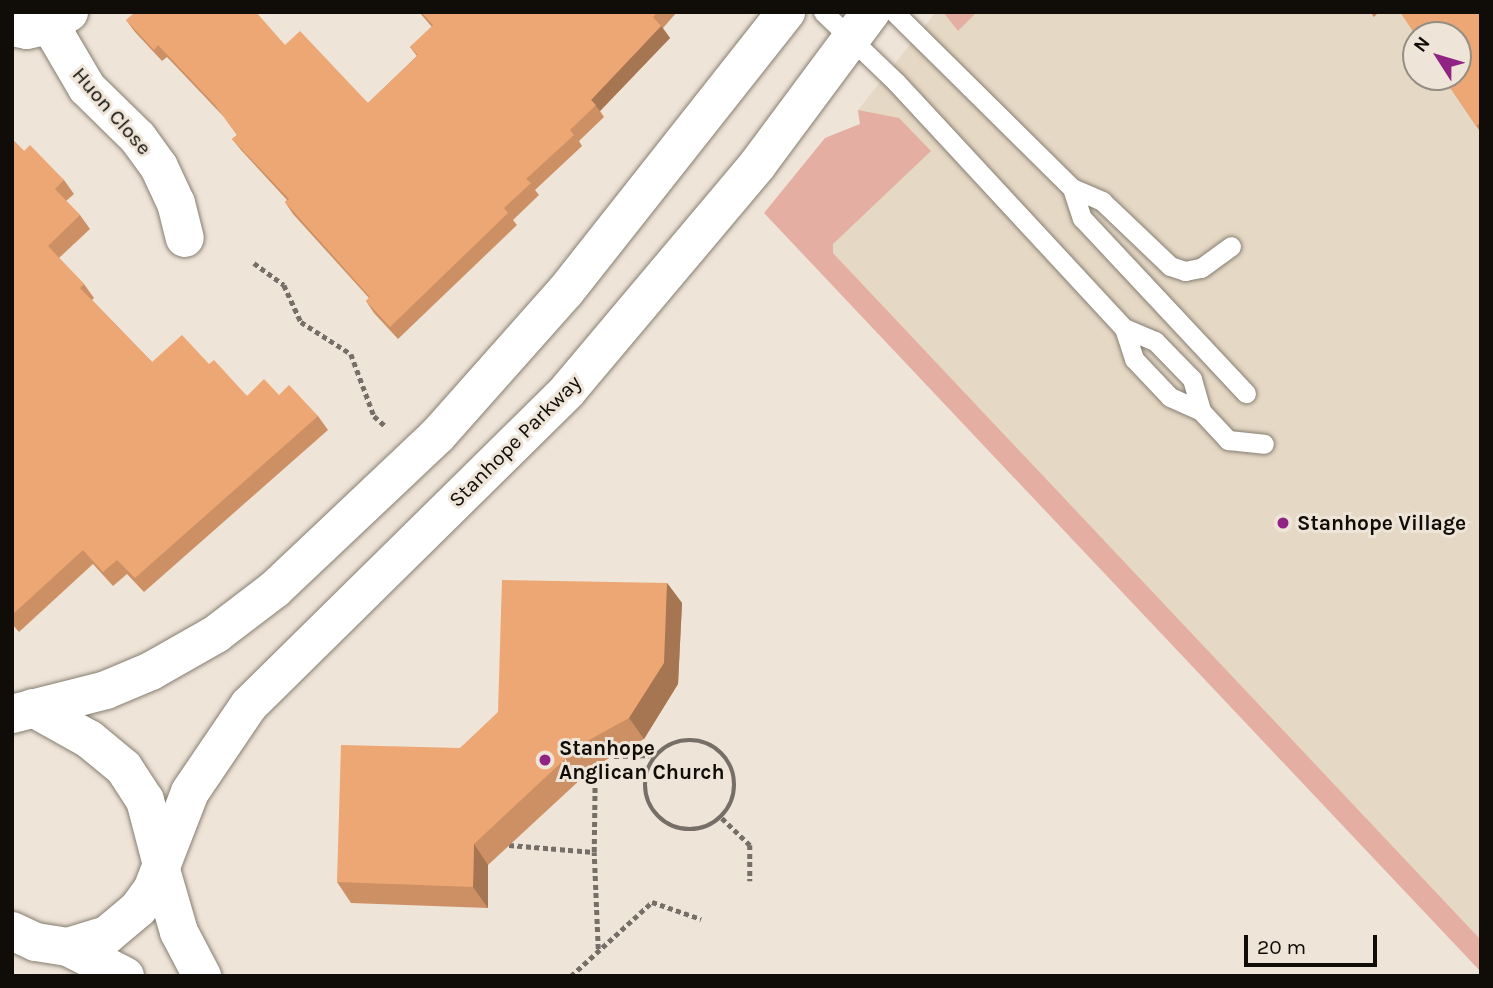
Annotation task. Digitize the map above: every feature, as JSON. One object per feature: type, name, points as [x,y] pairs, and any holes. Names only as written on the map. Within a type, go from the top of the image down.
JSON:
[{"type":"main road","points":[[23,711],[106,690],[151,671],[216,634],[275,589],[437,436],[565,292],[786,12]]},
{"type":"main road","points":[[12,27],[27,30],[60,19]]},
{"type":"main road","name":"Huon Close","points":[[60,19],[88,88],[138,138],[159,167],[176,202],[185,238]]},
{"type":"main road","name":"Stanhope Parkway","points":[[62,946],[107,935],[123,922],[152,890],[190,792],[249,705],[568,390],[758,164],[862,25]]},
{"type":"main road","points":[[23,711],[89,739],[124,768],[145,800],[180,932],[202,976]]},
{"type":"main road","points":[[12,931],[62,946],[125,976]]},
{"type":"main road","points":[[12,961],[62,946]]},
{"type":"lane","points":[[823,12],[862,25],[1124,328],[1134,359],[1170,397],[1200,411],[1228,440],[1264,444]]},
{"type":"lane","points":[[894,12],[1072,188],[1102,201],[1170,266],[1185,271],[1201,268],[1231,246]]},
{"type":"lane","points":[[1072,188],[1082,218],[1245,393]]},
{"type":"lane","points":[[1124,328],[1156,341],[1192,379],[1200,411]]},
{"type":"path","points":[[254,263],[284,285],[302,322],[351,354],[374,415],[388,429]]},
{"type":"path","points":[[598,949],[594,852],[595,766],[617,754],[655,755],[680,740],[709,743],[722,752],[735,778],[736,792],[722,818],[694,831],[678,830],[653,813],[644,784],[655,755]]},
{"type":"path","points":[[722,818],[750,845],[750,881]]},
{"type":"path","points":[[509,845],[594,852]]},
{"type":"path","points":[[571,976],[652,902],[701,919]]},
{"type":"shaded area","name":"Stanhope Village","points":[[936,12],[1481,12],[1481,940],[833,253],[825,138],[860,124],[858,110]]},
{"type":"shaded area","points":[[943,12],[977,12],[958,31]]},
{"type":"shaded area","points":[[858,110],[899,118],[931,151],[833,244],[833,253],[1481,940],[1481,972],[764,213],[825,138],[860,124]]},
{"type":"building","points":[[135,12],[256,12],[285,45],[300,31],[368,103],[418,55],[410,47],[433,25],[421,12],[658,12],[653,17],[661,26],[591,100],[596,105],[570,130],[574,135],[526,179],[531,183],[504,208],[508,213],[390,327],[366,301],[370,297],[285,202],[289,199],[232,139],[237,135],[215,105],[158,45],[154,50],[126,20]]},
{"type":"building","points":[[1400,12],[1481,12],[1481,122],[1476,126],[1452,91],[1472,91],[1472,21],[1406,21]]},
{"type":"building","points":[[12,139],[24,151],[30,145],[64,180],[55,189],[80,215],[48,246],[84,284],[80,288],[152,362],[182,335],[209,364],[214,360],[247,396],[264,379],[279,395],[289,385],[318,416],[135,578],[117,560],[103,572],[83,550],[12,615]]},
{"type":"building","name":"Stanhope Anglican Church","points":[[502,580],[667,583],[664,663],[629,718],[580,745],[474,844],[473,887],[337,882],[341,745],[460,748],[498,712]]},
{"type":"place","name":"Stanhope Village","points":[[1283,523]]},
{"type":"place","name":"Stanhope Anglican Church","points":[[545,760]]}]
